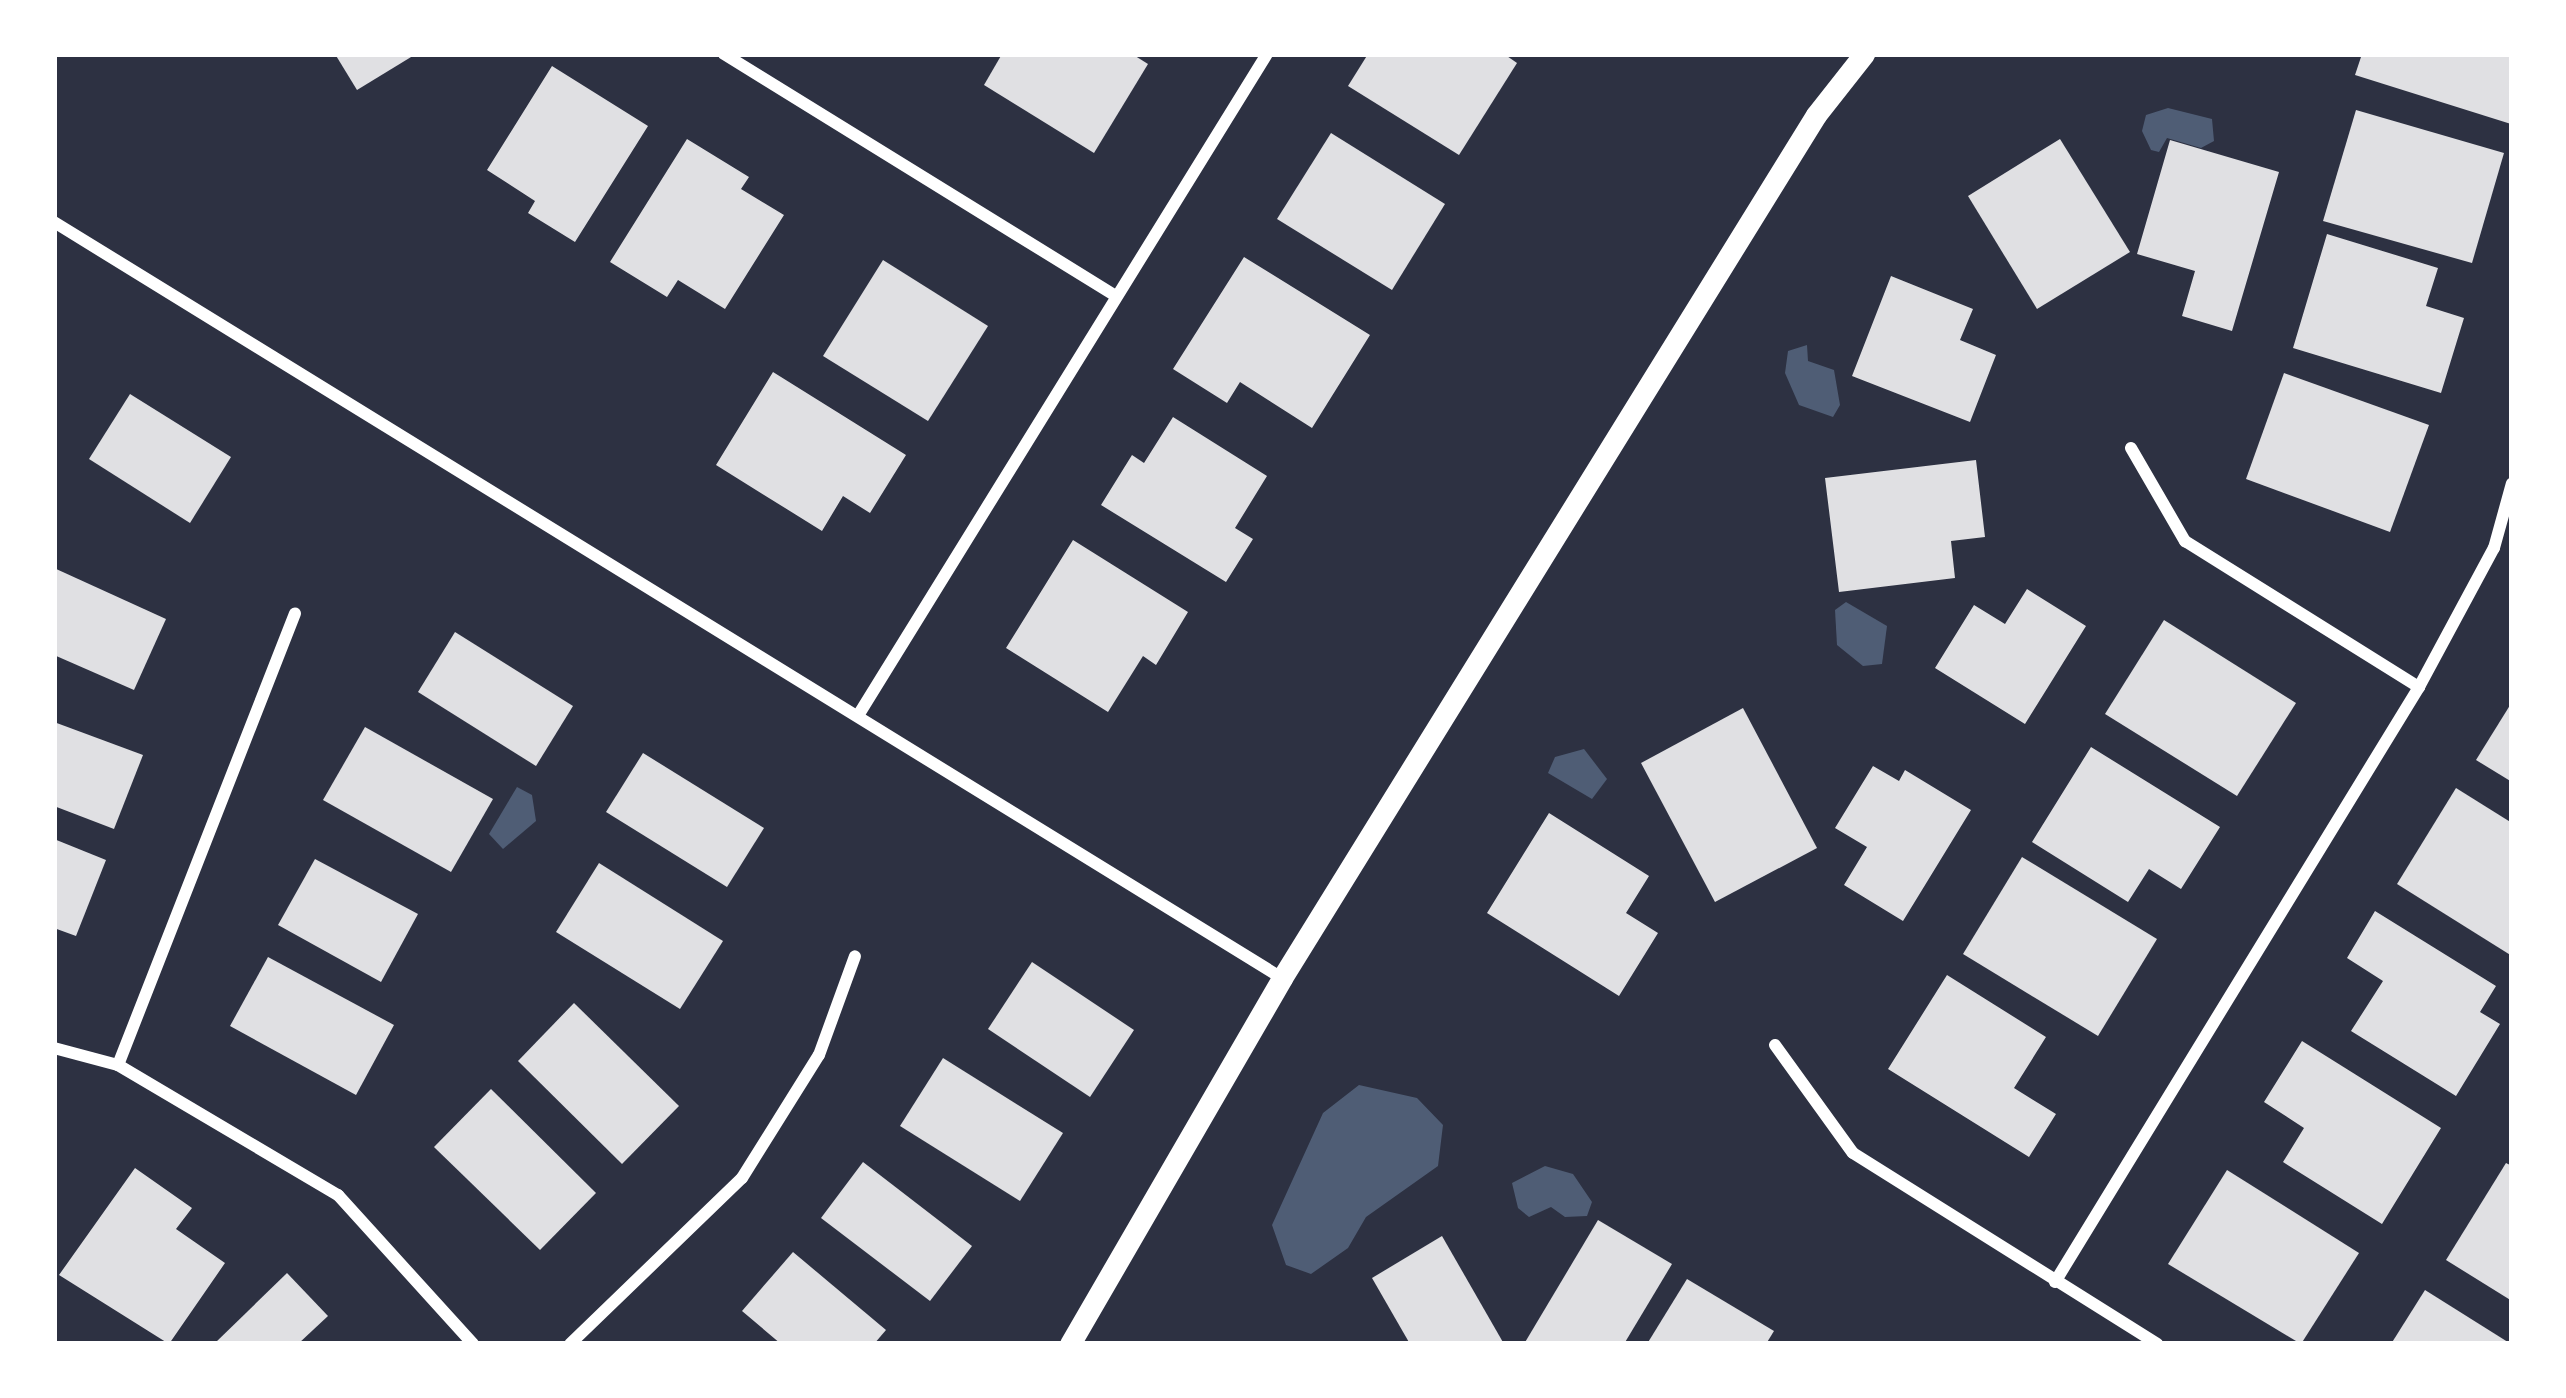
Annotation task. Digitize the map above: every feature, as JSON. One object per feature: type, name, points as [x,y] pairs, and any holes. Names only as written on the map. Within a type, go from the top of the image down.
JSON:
[{"type":"street","points":[[724,54],[1116,296]]},
{"type":"street","points":[[860,714],[1267,54]]},
{"type":"street","points":[[1070,1344],[1282,978],[1804,135],[1864,54]]},
{"type":"street","points":[[54,223],[860,714],[1282,978]]},
{"type":"street","points":[[2131,448],[2185,541],[2419,687]]},
{"type":"street","points":[[2055,1282],[2419,687],[2494,548],[2512,483]]},
{"type":"street","points":[[118,1065],[295,614]]},
{"type":"street","points":[[570,1344],[742,1178],[819,1054],[855,956]]},
{"type":"street","points":[[1775,1045],[1853,1153],[2157,1344]]},
{"type":"street","points":[[54,1048],[118,1065],[338,1195],[473,1344]]},
{"type":"water","points":[[2168,108],[2212,119],[2214,141],[2201,148],[2167,138],[2159,152],[2151,150],[2142,131],[2146,115]]},
{"type":"water","points":[[1807,345],[1808,361],[1834,370],[1840,405],[1833,417],[1799,405],[1785,373],[1788,351]]},
{"type":"water","points":[[1846,602],[1887,626],[1882,664],[1863,666],[1837,645],[1835,610]]},
{"type":"water","points":[[1584,749],[1607,779],[1592,799],[1548,773],[1555,757]]},
{"type":"water","points":[[517,787],[532,795],[536,821],[503,849],[489,834]]},
{"type":"water","points":[[1359,1085],[1417,1098],[1443,1125],[1438,1166],[1366,1217],[1348,1248],[1311,1274],[1286,1265],[1272,1225],[1323,1113]]},
{"type":"water","points":[[1545,1166],[1573,1174],[1592,1202],[1587,1216],[1565,1217],[1551,1207],[1529,1217],[1518,1208],[1512,1183]]},
{"type":"building","points":[[335,54],[416,54],[357,90]]},
{"type":"building","points":[[1002,54],[1132,54],[1148,64],[1094,153],[984,85]]},
{"type":"building","points":[[1368,54],[1504,54],[1517,63],[1459,155],[1348,86]]},
{"type":"building","points":[[2362,54],[2512,54],[2511,124],[2355,75]]},
{"type":"building","points":[[552,66],[648,126],[575,242],[528,213],[535,201],[487,170]]},
{"type":"building","points":[[2356,110],[2504,153],[2472,263],[2323,221]]},
{"type":"building","points":[[1331,133],[1445,204],[1392,290],[1277,219]]},
{"type":"building","points":[[687,139],[749,177],[741,189],[784,215],[725,309],[678,280],[667,297],[610,262]]},
{"type":"building","points":[[2060,139],[2130,252],[2037,309],[1968,196]]},
{"type":"building","points":[[2170,140],[2279,172],[2232,331],[2182,316],[2195,271],[2137,254]]},
{"type":"building","points":[[2327,234],[2438,268],[2426,306],[2464,318],[2441,393],[2293,348]]},
{"type":"building","points":[[1244,257],[1370,335],[1312,428],[1240,382],[1227,403],[1173,369]]},
{"type":"building","points":[[883,260],[988,326],[928,421],[823,356]]},
{"type":"building","points":[[1891,276],[1973,309],[1960,340],[1996,355],[1970,422],[1852,376]]},
{"type":"building","points":[[773,372],[906,455],[870,513],[843,496],[822,531],[716,465]]},
{"type":"building","points":[[2284,373],[2429,425],[2390,532],[2246,479]]},
{"type":"building","points":[[130,394],[231,457],[190,523],[89,459]]},
{"type":"building","points":[[1173,417],[1267,476],[1235,528],[1253,539],[1226,582],[1101,505],[1132,455],[1144,463]]},
{"type":"building","points":[[1976,460],[1985,537],[1951,541],[1955,578],[1839,592],[1825,478]]},
{"type":"building","points":[[1073,540],[1188,612],[1156,665],[1143,656],[1108,712],[1006,648]]},
{"type":"building","points":[[54,568],[166,619],[134,690],[54,655]]},
{"type":"building","points":[[2027,589],[2086,626],[2025,724],[1935,668],[1974,605],[2005,624]]},
{"type":"building","points":[[2164,620],[2296,703],[2237,796],[2105,714]]},
{"type":"building","points":[[455,632],[573,706],[536,766],[418,692]]},
{"type":"building","points":[[2512,702],[2512,782],[2476,760]]},
{"type":"building","points":[[1743,708],[1817,848],[1715,902],[1641,763]]},
{"type":"building","points":[[54,722],[143,755],[114,829],[54,806]]},
{"type":"building","points":[[365,727],[493,799],[451,872],[323,800]]},
{"type":"building","points":[[2091,747],[2220,827],[2181,889],[2149,869],[2128,902],[2032,842]]},
{"type":"building","points":[[643,753],[764,828],[727,887],[606,812]]},
{"type":"building","points":[[1873,766],[1899,781],[1905,770],[1971,810],[1903,921],[1844,885],[1867,847],[1835,828]]},
{"type":"building","points":[[2456,788],[2512,823],[2512,956],[2397,884]]},
{"type":"building","points":[[1549,813],[1649,876],[1626,913],[1658,933],[1619,996],[1487,913]]},
{"type":"building","points":[[54,839],[106,860],[76,936],[54,928]]},
{"type":"building","points":[[2022,857],[2157,939],[2098,1036],[1963,954]]},
{"type":"building","points":[[315,859],[418,914],[381,982],[278,925]]},
{"type":"building","points":[[599,863],[723,941],[680,1009],[556,932]]},
{"type":"building","points":[[2375,911],[2496,986],[2480,1012],[2500,1024],[2456,1096],[2351,1031],[2383,981],[2347,958]]},
{"type":"building","points":[[268,957],[394,1025],[356,1095],[230,1026]]},
{"type":"building","points":[[1032,962],[1134,1030],[1090,1097],[988,1029]]},
{"type":"building","points":[[1947,975],[2046,1037],[2014,1088],[2056,1114],[2029,1157],[1888,1069]]},
{"type":"building","points":[[574,1003],[679,1106],[622,1164],[518,1061]]},
{"type":"building","points":[[2302,1041],[2441,1128],[2382,1224],[2283,1162],[2304,1128],[2264,1102]]},
{"type":"building","points":[[943,1058],[1063,1133],[1020,1201],[900,1126]]},
{"type":"building","points":[[491,1089],[596,1193],[540,1250],[434,1147]]},
{"type":"building","points":[[863,1162],[972,1246],[930,1301],[821,1218]]},
{"type":"building","points":[[2506,1163],[2512,1166],[2512,1301],[2446,1260]]},
{"type":"building","points":[[135,1168],[192,1208],[176,1229],[225,1263],[169,1344],[59,1275]]},
{"type":"building","points":[[2227,1170],[2359,1253],[2301,1344],[2168,1264]]},
{"type":"building","points":[[1598,1220],[1672,1264],[1624,1344],[1524,1344]]},
{"type":"building","points":[[1442,1236],[1504,1344],[1410,1344],[1372,1278]]},
{"type":"building","points":[[793,1252],[886,1330],[874,1344],[781,1344],[742,1311]]},
{"type":"building","points":[[287,1273],[328,1316],[298,1344],[214,1344]]},
{"type":"building","points":[[1687,1279],[1774,1331],[1766,1344],[1647,1344]]},
{"type":"building","points":[[2425,1290],[2511,1344],[2391,1344]]}]
